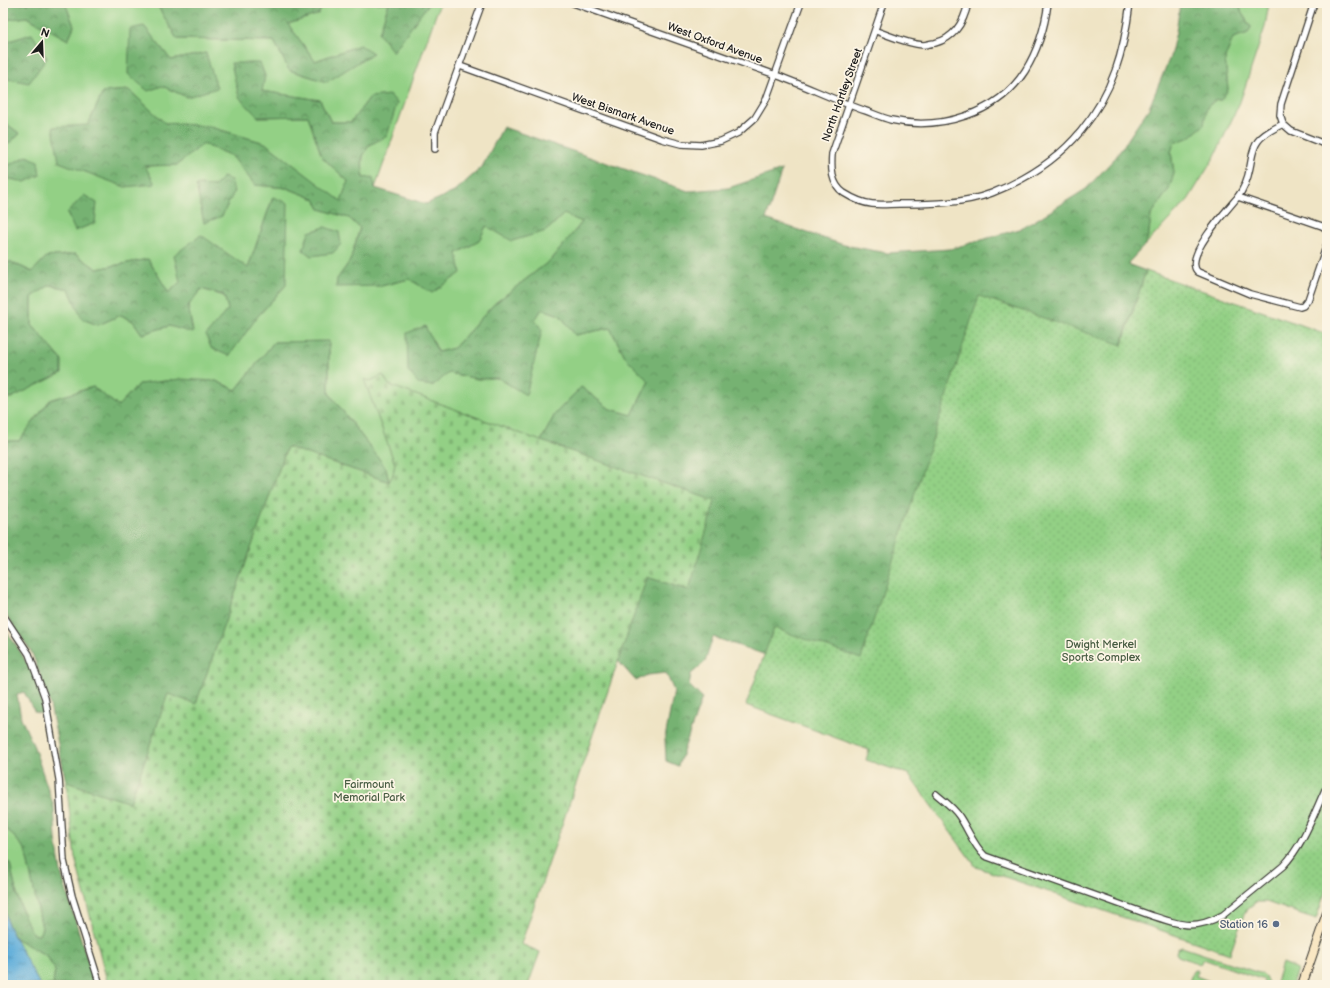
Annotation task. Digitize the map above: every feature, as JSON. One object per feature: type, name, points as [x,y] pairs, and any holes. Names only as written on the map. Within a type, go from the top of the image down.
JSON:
[{"type":"main road","points":[[1302,985],[1327,913]]},
{"type":"street","points":[[435,149],[436,132],[482,3]]},
{"type":"street","name":"West Oxford Avenue","points":[[573,3],[775,75],[849,106],[891,120],[915,124],[940,123],[966,117],[991,104],[1011,87],[1024,72],[1036,51],[1045,23],[1048,3]]},
{"type":"street","name":"West Bismark Avenue","points":[[460,66],[662,139],[681,144],[701,145],[721,141],[738,133],[755,118],[766,100],[801,3]]},
{"type":"street","name":"North Hartley Street","points":[[884,3],[876,31],[832,154],[831,166],[833,179],[843,192],[858,201],[871,204],[937,204],[966,199],[991,193],[1043,166],[1064,149],[1080,132],[1094,113],[1106,92],[1122,52],[1130,3]]},
{"type":"street","points":[[876,31],[906,42],[924,45],[944,41],[957,31],[965,17],[968,3]]},
{"type":"street","points":[[1314,3],[1281,104],[1280,115],[1283,124],[1291,131],[1327,145]]},
{"type":"street","points":[[1283,124],[1266,134],[1258,141],[1244,185],[1238,197],[1201,243],[1194,267],[1198,272],[1250,294],[1296,307],[1303,306],[1308,300],[1327,244]]},
{"type":"street","points":[[1238,197],[1327,229]]},
{"type":"street","points":[[3,615],[29,654],[45,698],[58,779],[64,861],[72,896],[100,985]]},
{"type":"street","points":[[936,794],[953,808],[985,856],[1176,924],[1193,926],[1224,915],[1283,866],[1299,845],[1327,788]]},
{"type":"green space","points":[[3,3],[65,3],[74,26],[68,40],[27,17],[3,20]]},
{"type":"green space","points":[[65,3],[156,3],[177,39],[274,41],[289,70],[327,82],[360,45],[315,61],[288,24],[319,14],[322,3],[389,3],[379,33],[428,6],[429,3],[440,3],[375,188],[363,178],[363,157],[367,148],[371,144],[385,136],[370,97],[351,122],[331,122],[320,100],[261,91],[265,76],[260,63],[258,117],[308,116],[322,157],[348,181],[341,202],[265,143],[207,126],[165,123],[129,90],[103,92],[88,125],[154,184],[144,166],[177,165],[203,144],[232,156],[255,185],[287,188],[315,199],[320,209],[349,218],[360,227],[350,261],[337,279],[381,286],[409,279],[479,241],[486,226],[546,231],[564,214],[582,222],[552,259],[494,304],[454,348],[438,352],[449,373],[478,379],[498,378],[542,309],[560,315],[575,335],[610,328],[626,358],[649,381],[632,415],[610,409],[581,387],[555,414],[541,441],[389,385],[383,375],[370,381],[364,379],[395,464],[393,475],[389,482],[386,468],[329,393],[329,342],[274,342],[236,390],[216,381],[139,384],[118,406],[93,387],[50,400],[19,441],[3,441],[3,397],[11,398],[62,360],[32,325],[32,297],[50,285],[69,289],[82,319],[98,325],[121,315],[133,321],[142,334],[169,326],[193,332],[188,306],[201,289],[224,296],[228,309],[258,316],[286,285],[273,197],[248,268],[180,282],[168,293],[148,259],[97,269],[75,254],[46,257],[33,272],[11,262],[3,263],[3,210],[7,203],[3,199],[3,148],[20,134],[3,121],[3,78],[32,34],[3,43],[3,20],[27,17],[68,40],[74,26]],"holes":[[[144,26],[171,60],[206,53],[187,97],[162,86]],[[197,185],[215,186],[205,223],[204,223]]]},
{"type":"green space","points":[[156,3],[322,3],[319,14],[288,24],[315,61],[360,45],[373,53],[327,82],[289,70],[274,41],[177,39]]},
{"type":"green space","points":[[389,3],[429,3],[393,52],[379,33]]},
{"type":"green space","points":[[1180,3],[1240,3],[1241,12],[1251,27],[1248,33],[1233,38],[1225,58],[1228,90],[1221,100],[1214,101],[1207,107],[1204,125],[1190,137],[1174,143],[1171,152],[1174,173],[1169,189],[1151,215],[1149,232],[1145,245],[1127,264],[1146,271],[1062,521],[863,688],[713,637],[705,662],[691,674],[689,685],[702,698],[678,766],[666,761],[665,738],[674,691],[666,673],[647,675],[636,681],[618,661],[647,577],[688,590],[715,501],[541,441],[555,414],[581,387],[610,409],[632,415],[649,381],[626,358],[610,328],[575,335],[560,315],[542,309],[535,320],[542,330],[526,395],[498,378],[478,379],[449,373],[432,386],[419,384],[408,371],[407,333],[425,326],[438,352],[454,348],[494,304],[552,259],[582,222],[564,214],[546,231],[512,241],[486,226],[479,241],[457,253],[461,273],[432,293],[409,279],[381,286],[336,287],[337,279],[350,261],[360,228],[349,218],[320,209],[315,199],[287,188],[255,185],[232,156],[203,144],[177,165],[145,166],[155,184],[125,187],[59,162],[53,127],[88,125],[103,92],[129,90],[165,123],[207,126],[265,143],[341,201],[348,181],[322,157],[308,116],[258,117],[239,97],[231,63],[260,63],[265,76],[262,91],[320,100],[331,122],[351,122],[370,97],[390,95],[397,103],[387,136],[369,145],[362,158],[363,178],[373,177],[375,188],[426,204],[454,192],[482,167],[503,127],[688,191],[728,188],[782,170],[766,219],[844,245],[887,253],[950,249],[1023,228],[1086,189],[1116,157],[1149,108],[1170,57],[1176,32]]},
{"type":"green space","points":[[1240,3],[1269,3],[1265,27],[1240,102],[1215,156],[1188,200],[1145,245],[1149,232],[1151,215],[1169,189],[1174,173],[1171,152],[1174,142],[1190,137],[1207,107],[1228,90],[1225,58],[1233,38],[1248,33],[1251,27],[1241,12]]},
{"type":"green space","points":[[144,26],[171,60],[206,53],[217,88],[187,97],[162,86],[148,91],[128,74],[130,29]]},
{"type":"green space","points":[[32,34],[47,58],[29,83],[3,78],[3,43]]},
{"type":"green space","points":[[3,121],[20,134],[3,148]]},
{"type":"green space","points":[[27,156],[38,161],[40,175],[25,182],[5,178],[3,168]]},
{"type":"green space","points":[[223,177],[231,180],[234,192],[222,216],[204,223],[196,185],[215,186]]},
{"type":"green space","points":[[84,195],[97,203],[95,223],[75,231],[67,213]]},
{"type":"green space","points":[[273,197],[288,203],[286,285],[258,316],[229,356],[211,348],[206,335],[228,309],[224,295],[201,289],[188,306],[193,333],[169,326],[142,334],[133,321],[121,315],[98,325],[82,319],[69,289],[50,285],[32,297],[32,325],[62,360],[62,373],[11,398],[3,397],[3,263],[11,262],[32,272],[46,257],[75,254],[97,269],[148,259],[169,293],[180,282],[174,255],[201,235],[248,268]]},
{"type":"green space","points":[[325,227],[339,232],[341,244],[333,253],[311,256],[303,250],[309,232]]},
{"type":"green space","name":"Dwight Merkel Sports Complex","points":[[1146,271],[1327,334],[1327,887],[1316,919],[1266,902],[1256,902],[1247,909],[1243,917],[1230,954],[976,867],[908,774],[866,760],[869,750],[746,705],[774,628],[861,659],[979,296],[1122,345]]},
{"type":"green space","points":[[329,341],[329,393],[386,468],[389,482],[287,447],[196,704],[168,694],[130,803],[66,782],[49,700],[32,653],[3,610],[3,441],[19,441],[50,400],[93,387],[118,406],[139,384],[180,379],[216,381],[236,390],[274,342]]},
{"type":"green space","name":"Fairmount Memorial Park","points":[[383,375],[389,385],[541,441],[715,501],[689,590],[647,577],[521,944],[540,952],[528,985],[108,985],[75,858],[66,782],[130,803],[168,694],[196,704],[287,447],[389,482],[393,475],[395,464],[364,379],[370,381]]},
{"type":"green space","points":[[3,627],[23,656],[35,680],[39,692],[43,714],[35,712],[24,692],[17,694],[21,718],[34,747],[54,807],[56,839],[61,873],[95,985],[53,985],[55,970],[47,956],[15,938],[8,925],[3,899],[3,861],[10,863],[16,891],[28,926],[33,934],[39,935],[42,928],[25,849],[8,830],[3,829]]},
{"type":"green space","points":[[3,829],[8,830],[25,849],[42,928],[39,935],[33,934],[28,926],[16,891],[10,863],[3,861]]},
{"type":"green space","points":[[15,938],[47,956],[55,970],[53,985],[40,985]]},
{"type":"green space","points":[[1182,947],[1262,974],[1265,976],[1268,983],[1263,985],[1264,980],[1203,959],[1200,964],[1178,956],[1176,953],[1177,949]]},
{"type":"green space","points":[[1282,963],[1297,969],[1292,985],[1275,985]]},
{"type":"green space","points":[[1193,971],[1198,971],[1196,976],[1219,985],[1192,985],[1193,983],[1189,982]]},
{"type":"water","points":[[3,899],[8,925],[40,985],[3,985]]},
{"type":"place","name":"Station 16","points":[[1276,924]]}]
